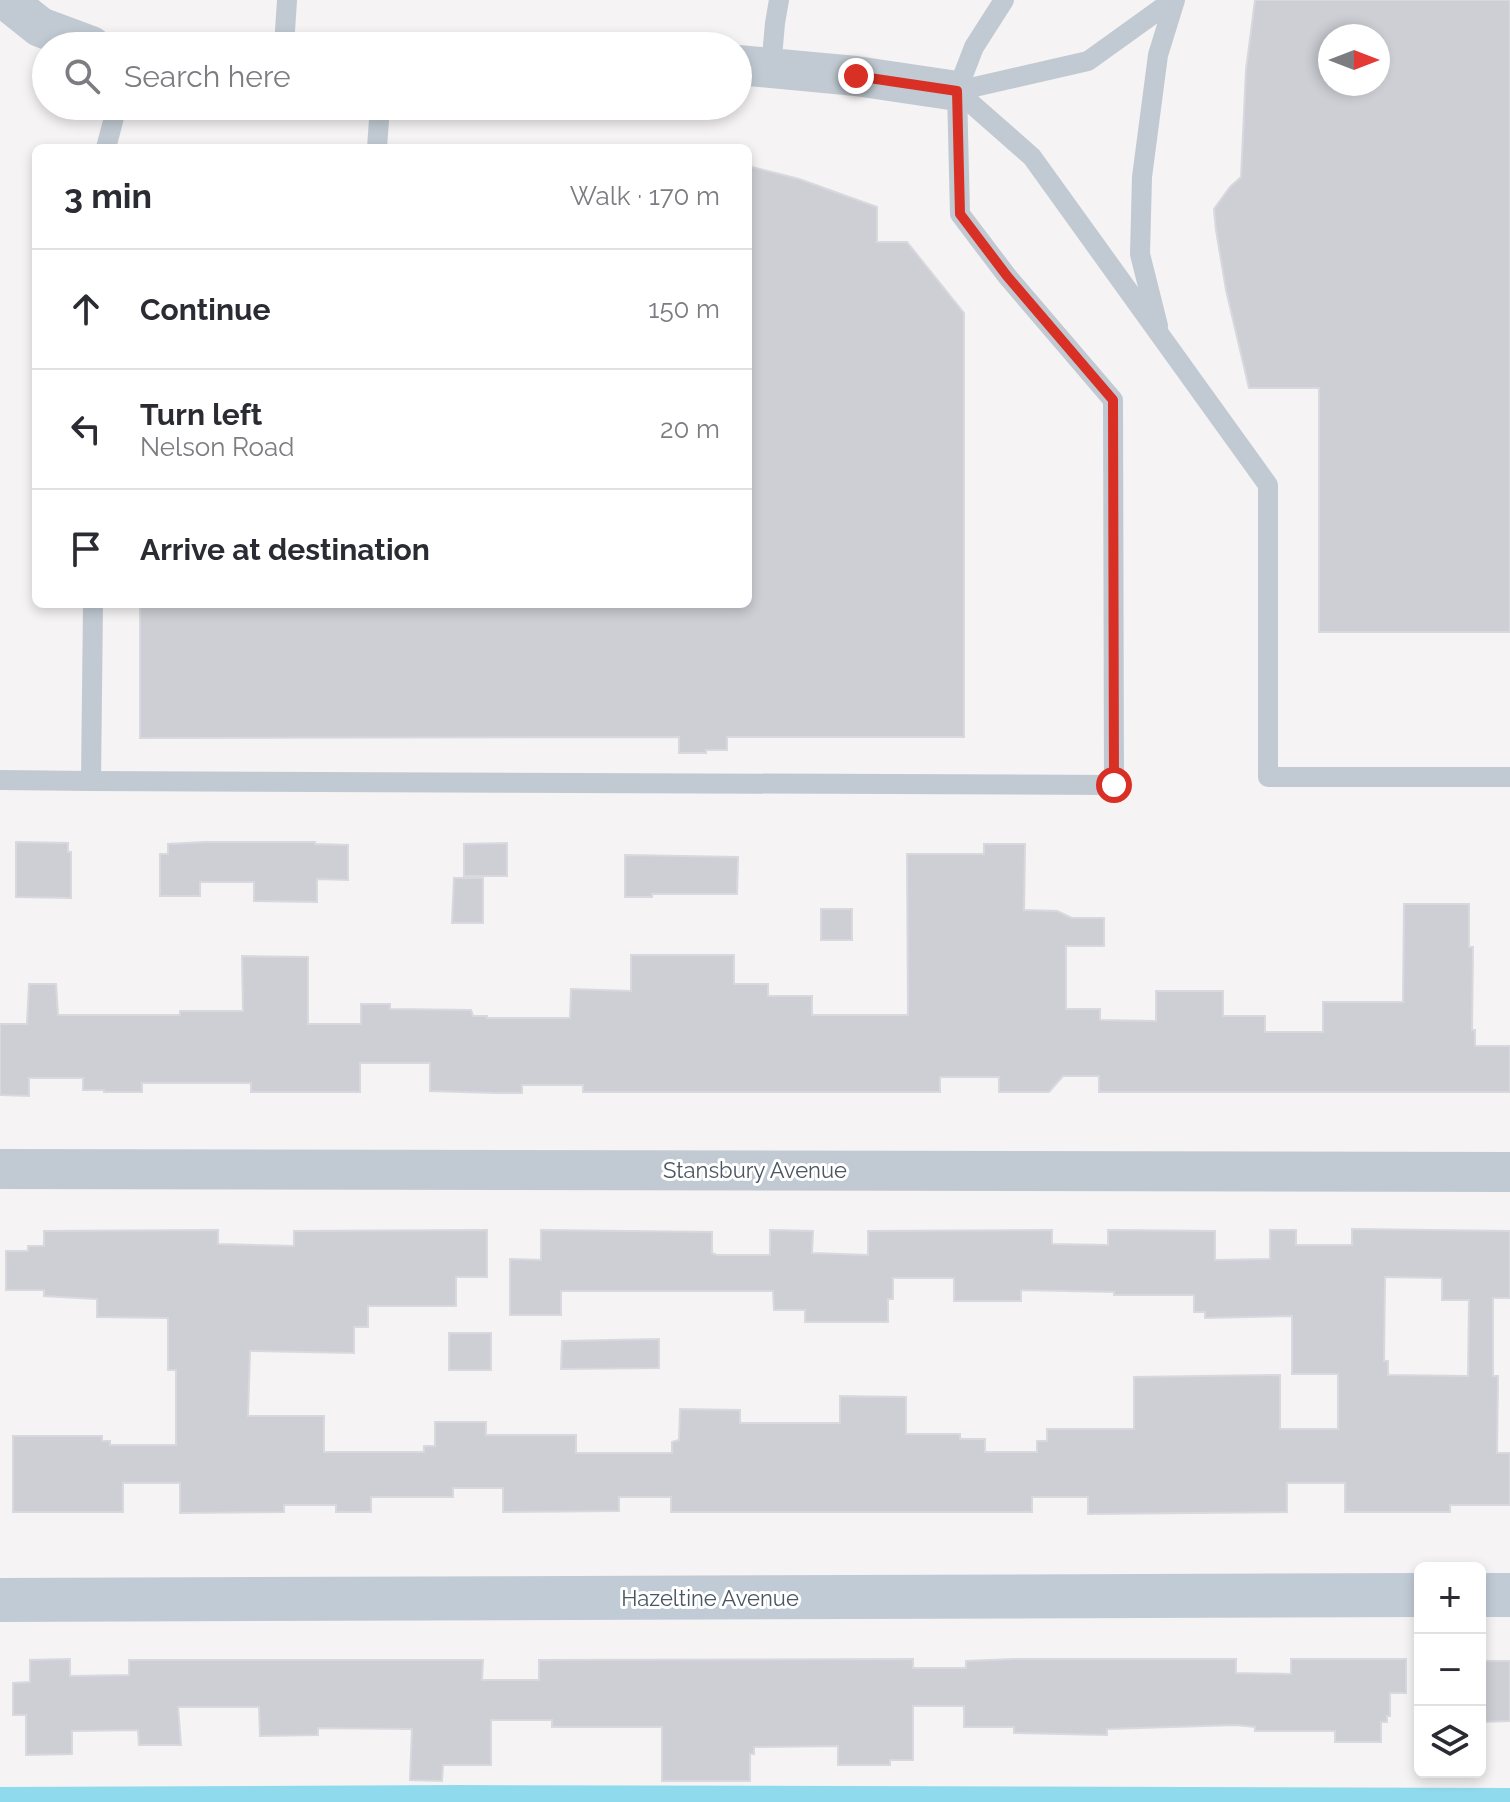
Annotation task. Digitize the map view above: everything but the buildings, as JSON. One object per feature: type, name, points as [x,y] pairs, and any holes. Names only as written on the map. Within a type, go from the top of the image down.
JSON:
[{"type":"street","points":[[6,0],[40,27],[53,32]]},
{"type":"street","points":[[755,67],[856,76],[957,91]]},
{"type":"street","name":"Stansbury Avenue","points":[[0,1169],[1510,1172]]},
{"type":"street","name":"Hazeltine Avenue","points":[[0,1600],[1414,1595]]},
{"type":"street","points":[[1486,1595],[1510,1595]]},
{"type":"lane","points":[[285,32],[287,0]]},
{"type":"lane","points":[[755,67],[779,0]]},
{"type":"lane","points":[[0,780],[1114,785],[1113,400],[1007,276],[960,214],[957,91],[974,47],[1004,0]]},
{"type":"lane","points":[[957,91],[1088,61],[1174,0]]},
{"type":"lane","points":[[1161,337],[1140,254],[1142,177],[1158,55],[1174,0]]},
{"type":"lane","points":[[957,91],[1032,157],[1268,485],[1268,777],[1510,777]]},
{"type":"lane","points":[[107,144],[113,120]]},
{"type":"lane","points":[[377,144],[379,120]]},
{"type":"lane","points":[[91,781],[93,608]]},
{"type":"water","points":[[0,1787],[1510,1788],[1510,1802],[0,1802]]},
{"type":"route","points":[[856,76],[957,91],[960,214],[1007,276],[1113,400],[1114,785]]}]
